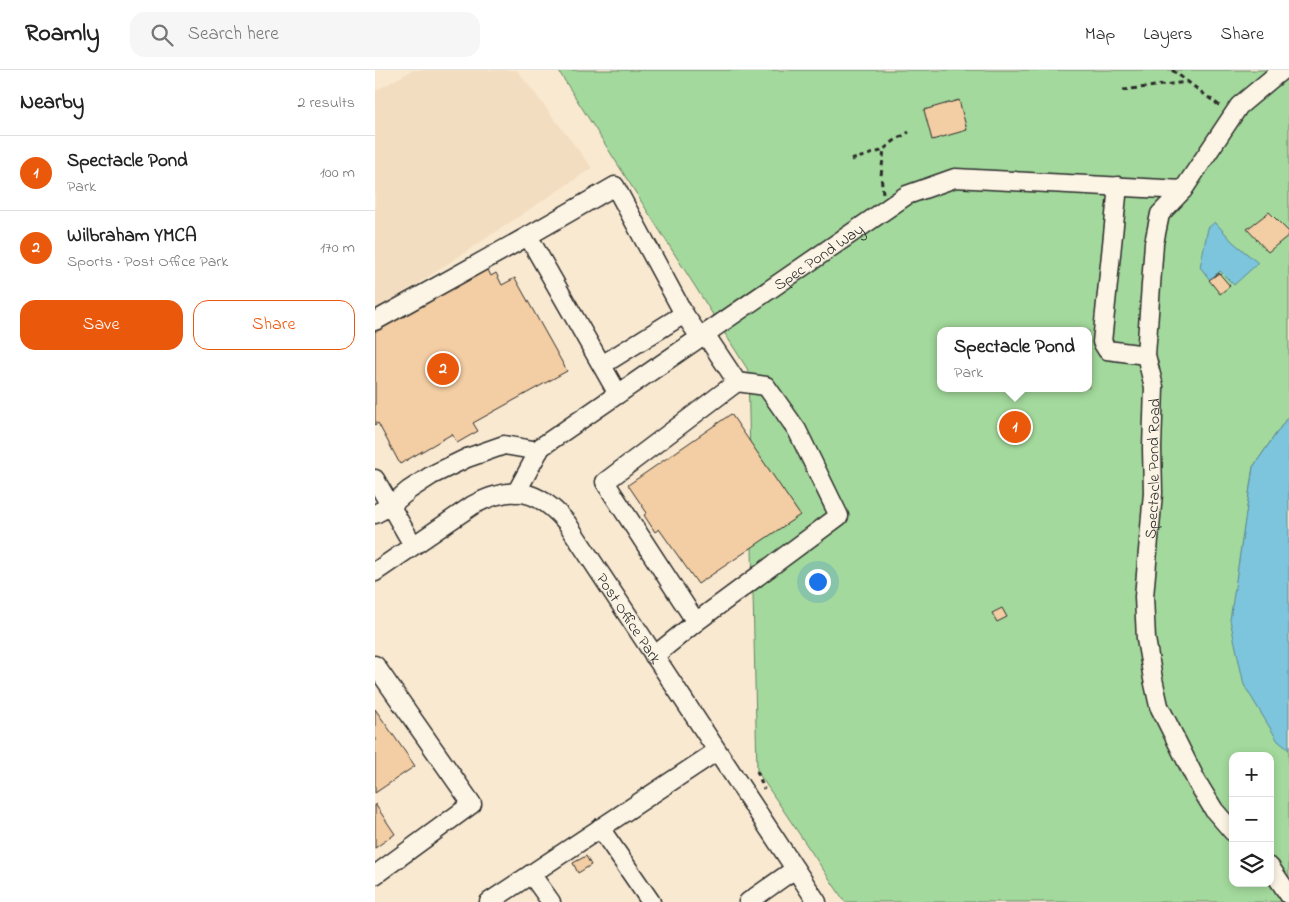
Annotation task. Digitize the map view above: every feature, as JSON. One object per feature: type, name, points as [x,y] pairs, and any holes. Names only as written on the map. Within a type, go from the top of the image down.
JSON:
[{"type":"street","name":"Spectacle Pond Road","points":[[1229,827],[1214,810],[1159,706],[1151,671],[1146,639],[1144,597],[1153,493],[1154,387],[1146,355],[1155,243],[1160,214],[1183,190],[1239,106],[1282,70]]},
{"type":"street","name":"Spec Pond Way","points":[[517,492],[541,447],[907,195],[955,178],[1183,190]]},
{"type":"street","points":[[375,321],[615,186],[684,314],[737,382]]},
{"type":"street","points":[[1118,186],[1102,342],[1107,350],[1146,355]]},
{"type":"street","points":[[528,236],[618,394]]},
{"type":"street","points":[[602,365],[684,314]]},
{"type":"street","points":[[654,656],[696,622],[839,516],[797,430],[766,386],[737,382],[605,482],[696,622]]},
{"type":"street","points":[[383,510],[432,475],[467,458],[504,445],[539,451]]},
{"type":"street","points":[[375,479],[383,510],[413,546]]},
{"type":"street","name":"Post Office Park","points":[[375,572],[473,504],[489,496],[503,492],[517,492],[543,500],[556,510],[567,523],[817,902]]},
{"type":"street","points":[[375,665],[472,804],[375,875]]},
{"type":"street","points":[[489,902],[717,751]]},
{"type":"street","points":[[600,828],[651,902]]},
{"type":"street","points":[[748,902],[795,869]]},
{"type":"street","points":[[1274,873],[1289,895]]},
{"type":"street","points":[[531,874],[551,902]]},
{"type":"path","points":[[1172,70],[1232,116]]},
{"type":"path","points":[[1123,90],[1188,82]]},
{"type":"path","points":[[851,160],[884,149],[909,132]]},
{"type":"path","points":[[884,149],[882,188],[891,206]]},
{"type":"shaded area","points":[[413,70],[517,70],[592,168],[375,312],[375,91]]},
{"type":"green space","points":[[558,70],[1289,70],[1289,415],[1253,467],[1235,590],[1289,747],[1289,902],[845,902],[757,771],[748,370]]},
{"type":"water","points":[[1215,222],[1233,242],[1258,263],[1234,285],[1220,271],[1210,280],[1200,267],[1208,228]]},
{"type":"water","points":[[1289,415],[1289,750],[1278,741],[1244,685],[1230,620],[1253,467]]},
{"type":"building","points":[[959,100],[967,130],[932,140],[924,110]]},
{"type":"building","points":[[1269,212],[1289,232],[1289,235],[1268,252],[1247,229]]},
{"type":"building","points":[[487,268],[491,276],[496,273],[502,285],[515,278],[567,371],[473,423],[478,431],[457,443],[452,434],[400,464],[378,423],[375,425],[375,330]]},
{"type":"building","points":[[1219,273],[1230,286],[1220,294],[1209,280]]},
{"type":"building","points":[[731,414],[800,515],[698,584],[659,529],[655,532],[644,515],[647,513],[628,485]]},
{"type":"building","points":[[1002,608],[1007,617],[997,622],[992,613]]},
{"type":"building","points":[[375,709],[415,766],[375,793]]},
{"type":"building","points":[[375,804],[395,834],[375,848]]},
{"type":"building","points":[[586,856],[591,865],[578,873],[573,863]]},
{"type":"place","name":"Wilbraham YMCA","points":[[443,369]]},
{"type":"place","name":"Spectacle Pond","points":[[1015,427]]}]
